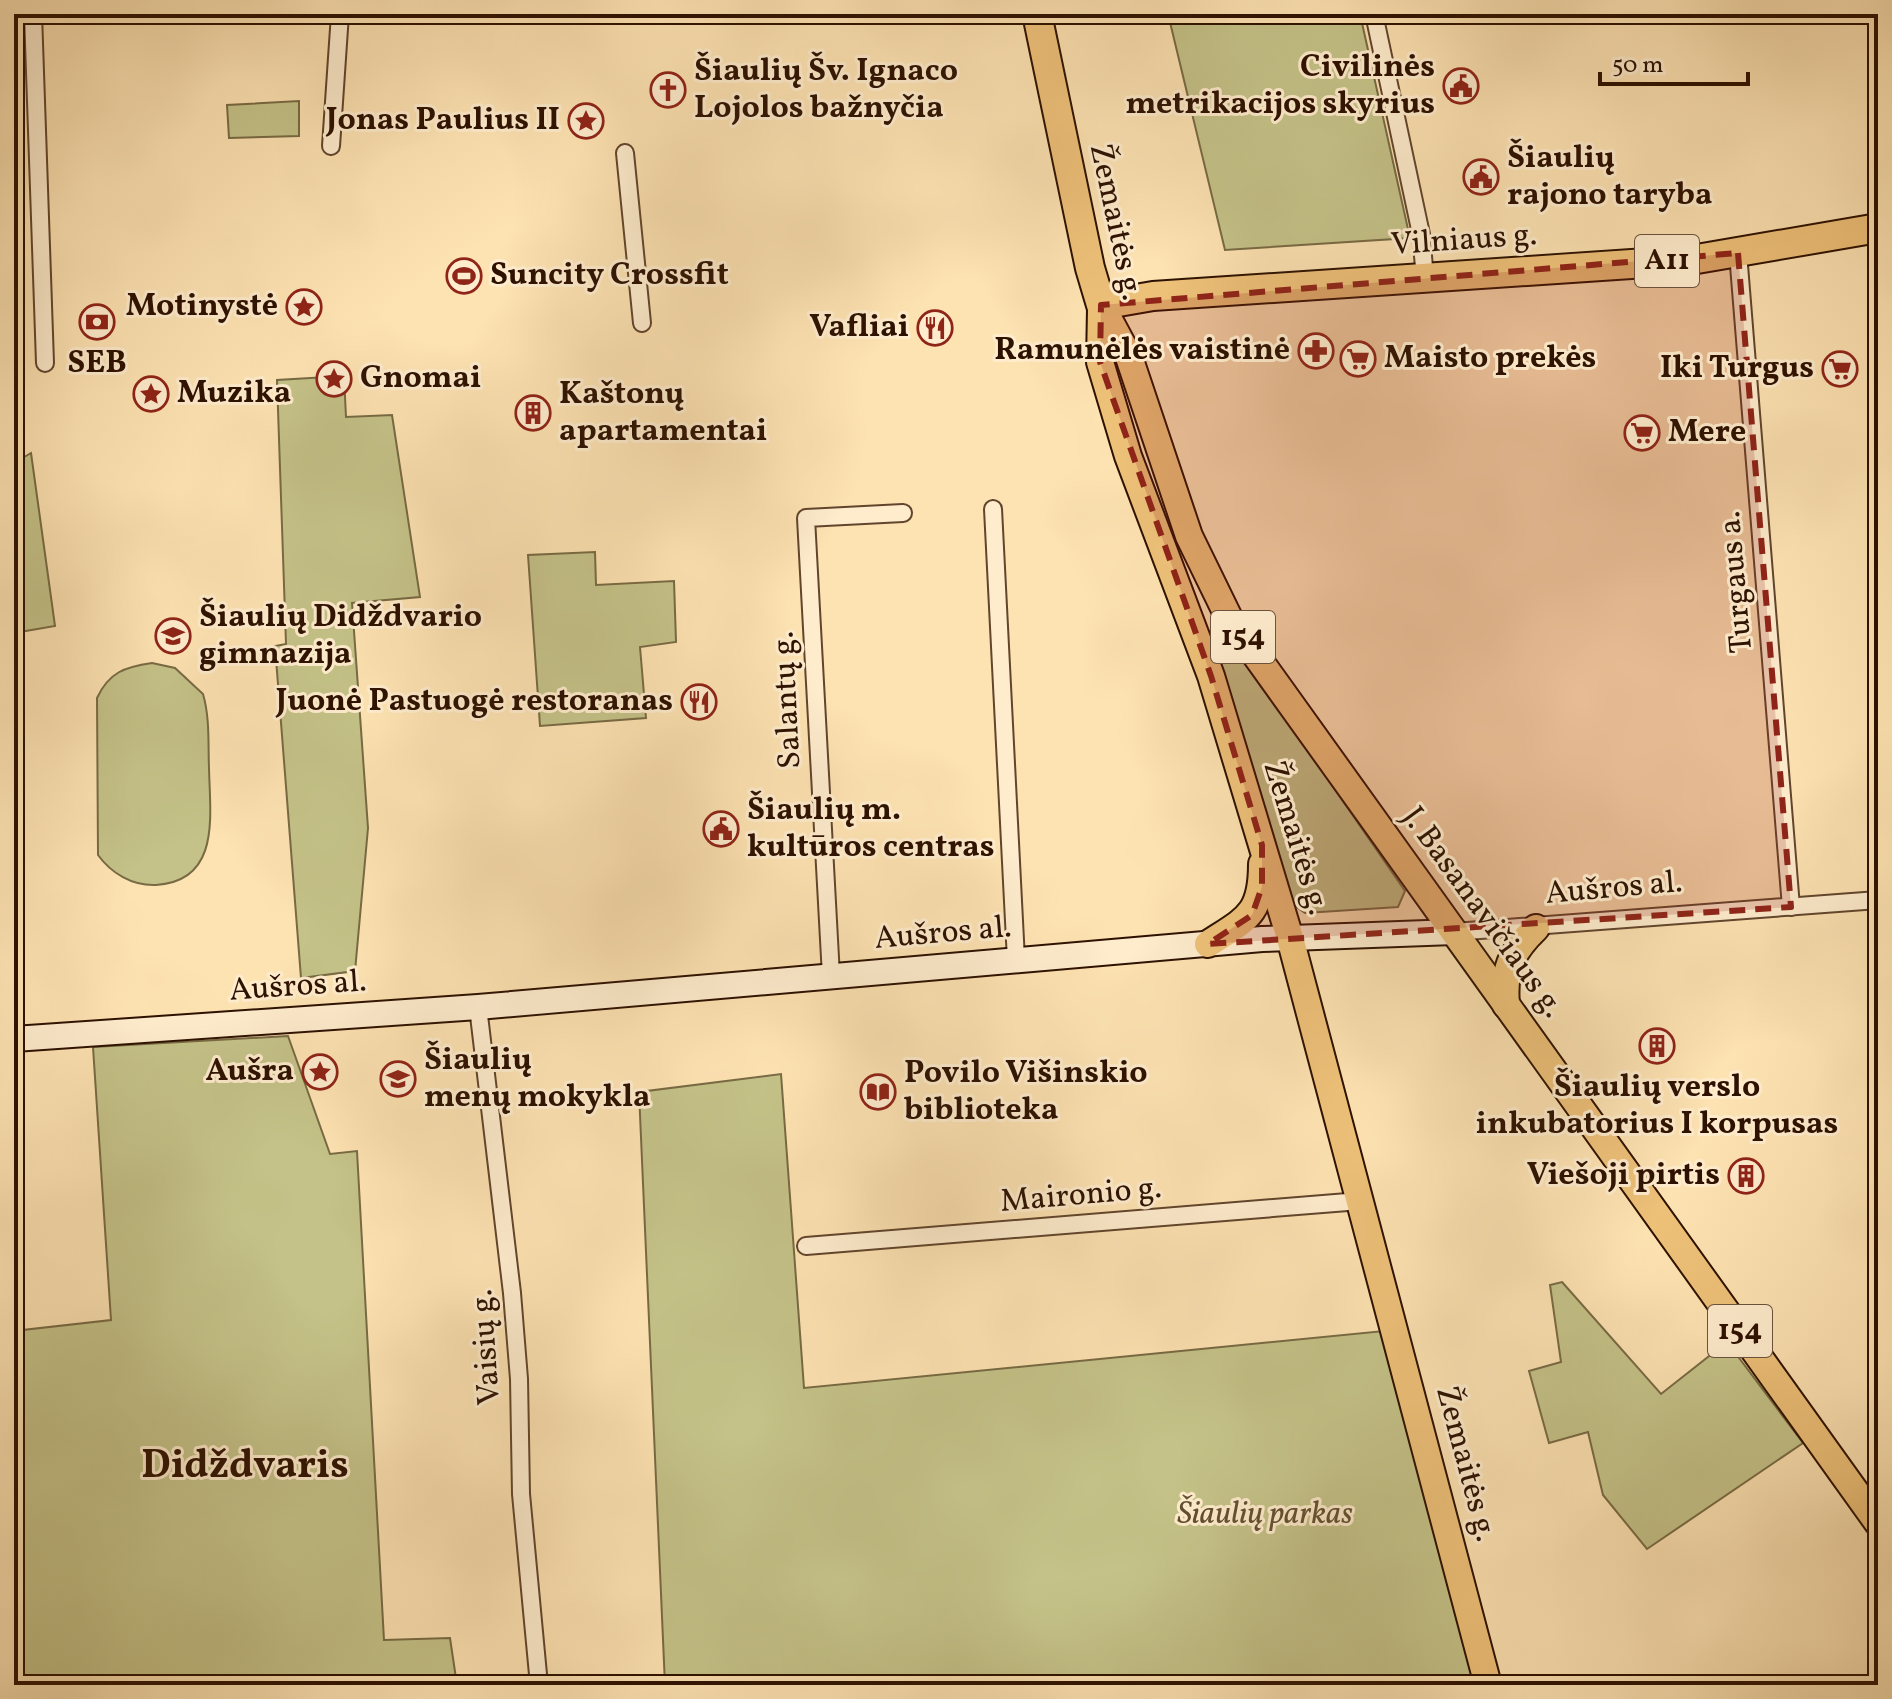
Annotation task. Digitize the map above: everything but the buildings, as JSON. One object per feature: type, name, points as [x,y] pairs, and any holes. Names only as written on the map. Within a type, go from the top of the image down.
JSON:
[{"type":"highway","name":"Žemaitės g.","points":[[1037,14],[1090,268],[1101,305]]},
{"type":"highway","name":"Vilniaus g.","points":[[1101,305],[1153,296],[1691,260],[1878,228]]},
{"type":"main road","name":"Žemaitės g.","points":[[1101,305],[1100,362],[1128,456],[1211,676],[1290,938],[1488,1685]]},
{"type":"main road","name":"J. Basanavičiaus g.","points":[[1101,305],[1129,357],[1189,536],[1229,618],[1878,1523]]},
{"type":"main road","points":[[1208,944],[1252,915],[1262,887],[1262,845]]},
{"type":"main road","points":[[1506,1005],[1504,980],[1511,956],[1536,928]]},
{"type":"main road","name":"Aušros al.","points":[[14,1039],[478,1007],[1208,944],[1454,932]]},
{"type":"street","points":[[33,14],[45,363]]},
{"type":"street","points":[[331,146],[340,14]]},
{"type":"street","points":[[1374,14],[1421,234],[1425,278]]},
{"type":"street","points":[[625,153],[642,323]]},
{"type":"street","name":"Turgaus a.","points":[[1738,253],[1791,907]]},
{"type":"street","points":[[993,509],[1016,960]]},
{"type":"street","name":"Salantų g.","points":[[831,976],[806,518],[903,513]]},
{"type":"street","name":"Aušros al.","points":[[1454,932],[1878,900]]},
{"type":"street","name":"Vaisių g.","points":[[478,1007],[512,1293],[519,1379],[521,1494],[539,1685]]},
{"type":"street","name":"Maironio g.","points":[[806,1246],[1360,1201]]},
{"type":"highlighted area","points":[[1738,253],[1791,907],[1208,944],[1252,915],[1262,887],[1262,845],[1211,676],[1100,362],[1101,305]]},
{"type":"green space","points":[[1168,14],[1360,14],[1410,238],[1225,250]]},
{"type":"green space","points":[[299,101],[299,136],[229,138],[227,105]]},
{"type":"green space","points":[[344,376],[346,417],[392,415],[420,597],[352,603],[368,828],[355,971],[301,978],[275,646],[286,644],[277,380]]},
{"type":"green space","points":[[31,453],[55,626],[14,633],[14,463]]},
{"type":"green space","points":[[595,552],[596,585],[674,581],[676,642],[640,647],[646,718],[540,726],[528,555]]},
{"type":"green space","points":[[1220,623],[1405,891],[1398,907],[1305,913],[1292,904],[1214,640],[1211,626]]},
{"type":"green space","points":[[152,663],[175,668],[203,694],[208,722],[210,825],[202,859],[192,872],[177,881],[147,885],[123,877],[98,855],[97,698],[107,682],[119,672]]},
{"type":"green space","points":[[288,1036],[330,1154],[357,1151],[384,1640],[450,1638],[457,1685],[14,1685],[14,1331],[111,1320],[93,1047]]},
{"type":"green space","name":"Šiaulių parkas","points":[[781,1074],[804,1388],[1394,1330],[1488,1685],[665,1685],[639,1092]]},
{"type":"green space","points":[[1562,1282],[1661,1394],[1727,1342],[1803,1443],[1647,1549],[1603,1495],[1588,1432],[1549,1443],[1529,1371],[1561,1362],[1550,1285]]},
{"type":"place","name":"Civilinės metrikacijos skyrius","points":[[1461,86]]},
{"type":"place","name":"Šiaulių Šv. Ignaco Lojolos bažnyčia","points":[[668,90]]},
{"type":"place","name":"Jonas Paulius II","points":[[586,121]]},
{"type":"place","name":"Šiaulių rajono taryba","points":[[1481,177]]},
{"type":"place","name":"Suncity Crossfit","points":[[464,276]]},
{"type":"place","name":"Motinystė","points":[[304,307]]},
{"type":"place","name":"SEB","points":[[97,322]]},
{"type":"place","name":"Vafliai","points":[[935,328]]},
{"type":"place","name":"Ramunėlės vaistinė","points":[[1316,351]]},
{"type":"place","name":"Maisto prekės","points":[[1358,359]]},
{"type":"place","name":"Iki Turgus","points":[[1840,369]]},
{"type":"place","name":"Gnomai","points":[[334,379]]},
{"type":"place","name":"Muzika","points":[[151,394]]},
{"type":"place","name":"Kaštonų apartamentai","points":[[533,413]]},
{"type":"place","name":"Mere","points":[[1642,433]]},
{"type":"place","name":"Šiaulių Didždvario gimnazija","points":[[173,636]]},
{"type":"place","name":"Juonė Pastuogė restoranas","points":[[699,702]]},
{"type":"place","name":"Šiaulių m. kultūros centras","points":[[721,829]]},
{"type":"place","name":"Šiaulių verslo inkubatorius I korpusas","points":[[1657,1046]]},
{"type":"place","name":"Aušra","points":[[320,1072]]},
{"type":"place","name":"Šiaulių menų mokykla","points":[[398,1079]]},
{"type":"place","name":"Povilo Višinskio biblioteka","points":[[878,1092]]},
{"type":"place","name":"Viešoji pirtis","points":[[1746,1176]]},
{"type":"district","name":"Didždvaris","points":[[245,1467]]}]
